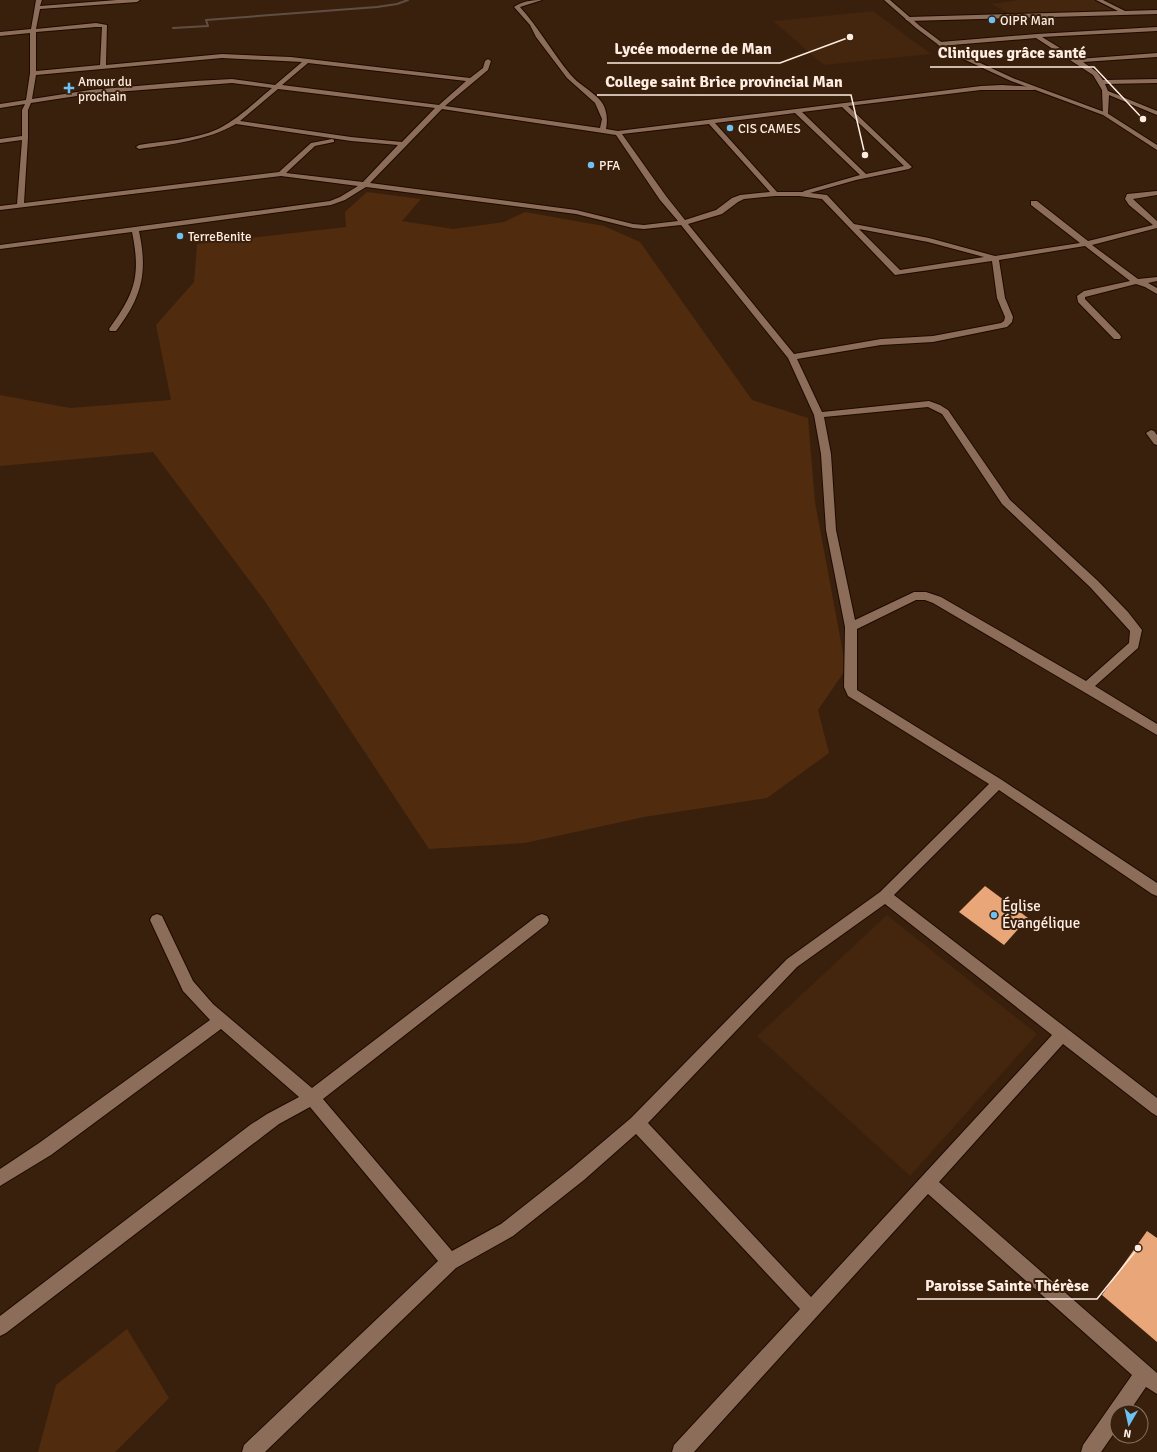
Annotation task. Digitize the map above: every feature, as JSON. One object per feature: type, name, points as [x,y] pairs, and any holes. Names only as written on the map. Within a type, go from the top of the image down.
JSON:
[{"type":"street","points":[[20,206],[25,138],[25,110],[29,101],[33,73],[33,31],[39,0]]},
{"type":"street","points":[[38,8],[137,0]]},
{"type":"street","points":[[539,0],[517,7],[532,24],[536,34],[569,77],[598,102],[605,119],[602,130]]},
{"type":"street","points":[[887,0],[908,19],[940,44],[978,65],[1034,88],[1105,114],[1157,148]]},
{"type":"street","points":[[1100,0],[1124,12]]},
{"type":"street","points":[[908,19],[1157,12]]},
{"type":"street","points":[[0,34],[104,26],[103,66]]},
{"type":"street","points":[[940,44],[1036,36],[1157,29]]},
{"type":"street","points":[[1036,36],[1078,61],[1102,82],[1106,92],[1107,104],[1105,114]]},
{"type":"street","points":[[33,73],[222,56],[291,59],[469,80]]},
{"type":"street","points":[[1078,61],[1157,56]]},
{"type":"street","points":[[138,147],[202,137],[219,131],[235,122],[307,61]]},
{"type":"street","points":[[0,247],[331,204],[345,199],[365,185],[440,107],[469,80],[486,69],[488,61]]},
{"type":"street","points":[[0,106],[90,92],[214,81],[232,81],[440,107],[618,133],[981,88],[1034,88]]},
{"type":"street","points":[[1102,82],[1157,81]]},
{"type":"street","points":[[1106,92],[1157,113]]},
{"type":"street","points":[[799,194],[865,176],[909,167],[844,106]]},
{"type":"street","points":[[797,111],[865,176]]},
{"type":"street","points":[[235,122],[351,139],[404,144]]},
{"type":"street","points":[[711,122],[775,194]]},
{"type":"street","points":[[618,133],[663,198],[792,357],[819,415],[826,454],[831,530],[851,627],[850,687],[852,693],[998,783],[1157,890]]},
{"type":"street","points":[[0,141],[25,138]]},
{"type":"street","points":[[281,174],[313,144],[351,139]]},
{"type":"street","points":[[0,208],[281,174],[576,212],[633,226],[658,227],[684,223],[719,212],[735,200],[743,197],[775,194],[799,194],[824,197],[855,226],[898,273],[1086,244],[1157,226]]},
{"type":"street","points":[[1157,193],[1130,196],[1129,199],[1157,226]]},
{"type":"street","points":[[1034,203],[1136,282],[1148,285],[1157,292]]},
{"type":"street","points":[[855,226],[928,240],[995,258]]},
{"type":"street","points":[[113,329],[126,314],[136,294],[141,253],[135,230]]},
{"type":"street","points":[[792,357],[881,342],[933,340],[1004,325],[1008,322],[1009,317],[1001,298],[995,258]]},
{"type":"street","points":[[1117,337],[1081,300],[1081,296],[1087,293],[1136,282],[1157,279]]},
{"type":"street","points":[[819,415],[928,404],[945,412],[1006,502],[1094,584],[1124,615],[1136,630],[1134,645],[1087,686]]},
{"type":"street","points":[[1151,433],[1157,442]]},
{"type":"street","points":[[851,627],[914,596],[926,596],[937,600],[1087,686],[1157,730]]},
{"type":"street","points":[[251,1452],[450,1262],[507,1230],[578,1174],[637,1123],[792,963],[885,896],[998,783]]},
{"type":"street","points":[[885,896],[1157,1108]]},
{"type":"street","points":[[157,920],[188,986],[208,1009],[312,1098],[450,1262]]},
{"type":"street","points":[[0,1327],[256,1131],[273,1119],[312,1098],[542,920]]},
{"type":"street","points":[[1,1175],[51,1144],[222,1020]]},
{"type":"street","points":[[681,1452],[1063,1034]]},
{"type":"street","points":[[637,1123],[811,1309]]},
{"type":"street","points":[[928,1183],[1151,1379],[1127,1404]]},
{"type":"street","points":[[1090,1452],[1109,1426]]},
{"type":"shaded area","points":[[1019,0],[1094,0],[1119,12],[1013,15],[991,4]]},
{"type":"shaded area","points":[[873,11],[931,54],[824,65],[773,21]]},
{"type":"shaded area","points":[[367,192],[421,199],[402,221],[453,229],[504,222],[525,212],[604,226],[640,242],[752,400],[808,418],[815,502],[846,669],[818,710],[829,753],[767,798],[644,817],[525,843],[429,849],[264,600],[153,452],[0,466],[0,395],[70,408],[171,400],[156,325],[194,282],[197,244],[346,227],[345,212]]},
{"type":"shaded area","points":[[887,915],[1037,1034],[910,1176],[757,1036]]},
{"type":"shaded area","points":[[127,1329],[169,1398],[115,1452],[38,1452],[56,1385]]},
{"type":"building","name":"Église Évangélique","points":[[985,886],[1028,918],[1004,945],[959,912]]},
{"type":"building","points":[[1147,1231],[1157,1238],[1157,1342],[1102,1295]]},
{"type":"waterway","points":[[173,28],[208,26],[206,20],[377,7],[397,4],[408,0]]},
{"type":"place","name":"OIPR Man","points":[[992,20]]},
{"type":"place","name":"Lycée moderne de Man","points":[[850,37]]},
{"type":"place","name":"Amour du prochain","points":[[69,88]]},
{"type":"place","name":"Cliniques grâce santé","points":[[1143,119]]},
{"type":"place","name":"CIS CAMES","points":[[730,128]]},
{"type":"place","name":"College saint Brice provincial Man","points":[[865,155]]},
{"type":"place","name":"PFA","points":[[591,165]]},
{"type":"place","name":"TerreBenite","points":[[180,236]]},
{"type":"place","name":"Église Évangélique","points":[[994,915]]},
{"type":"place","name":"Paroisse Sainte Thérèse","points":[[1138,1248]]}]
